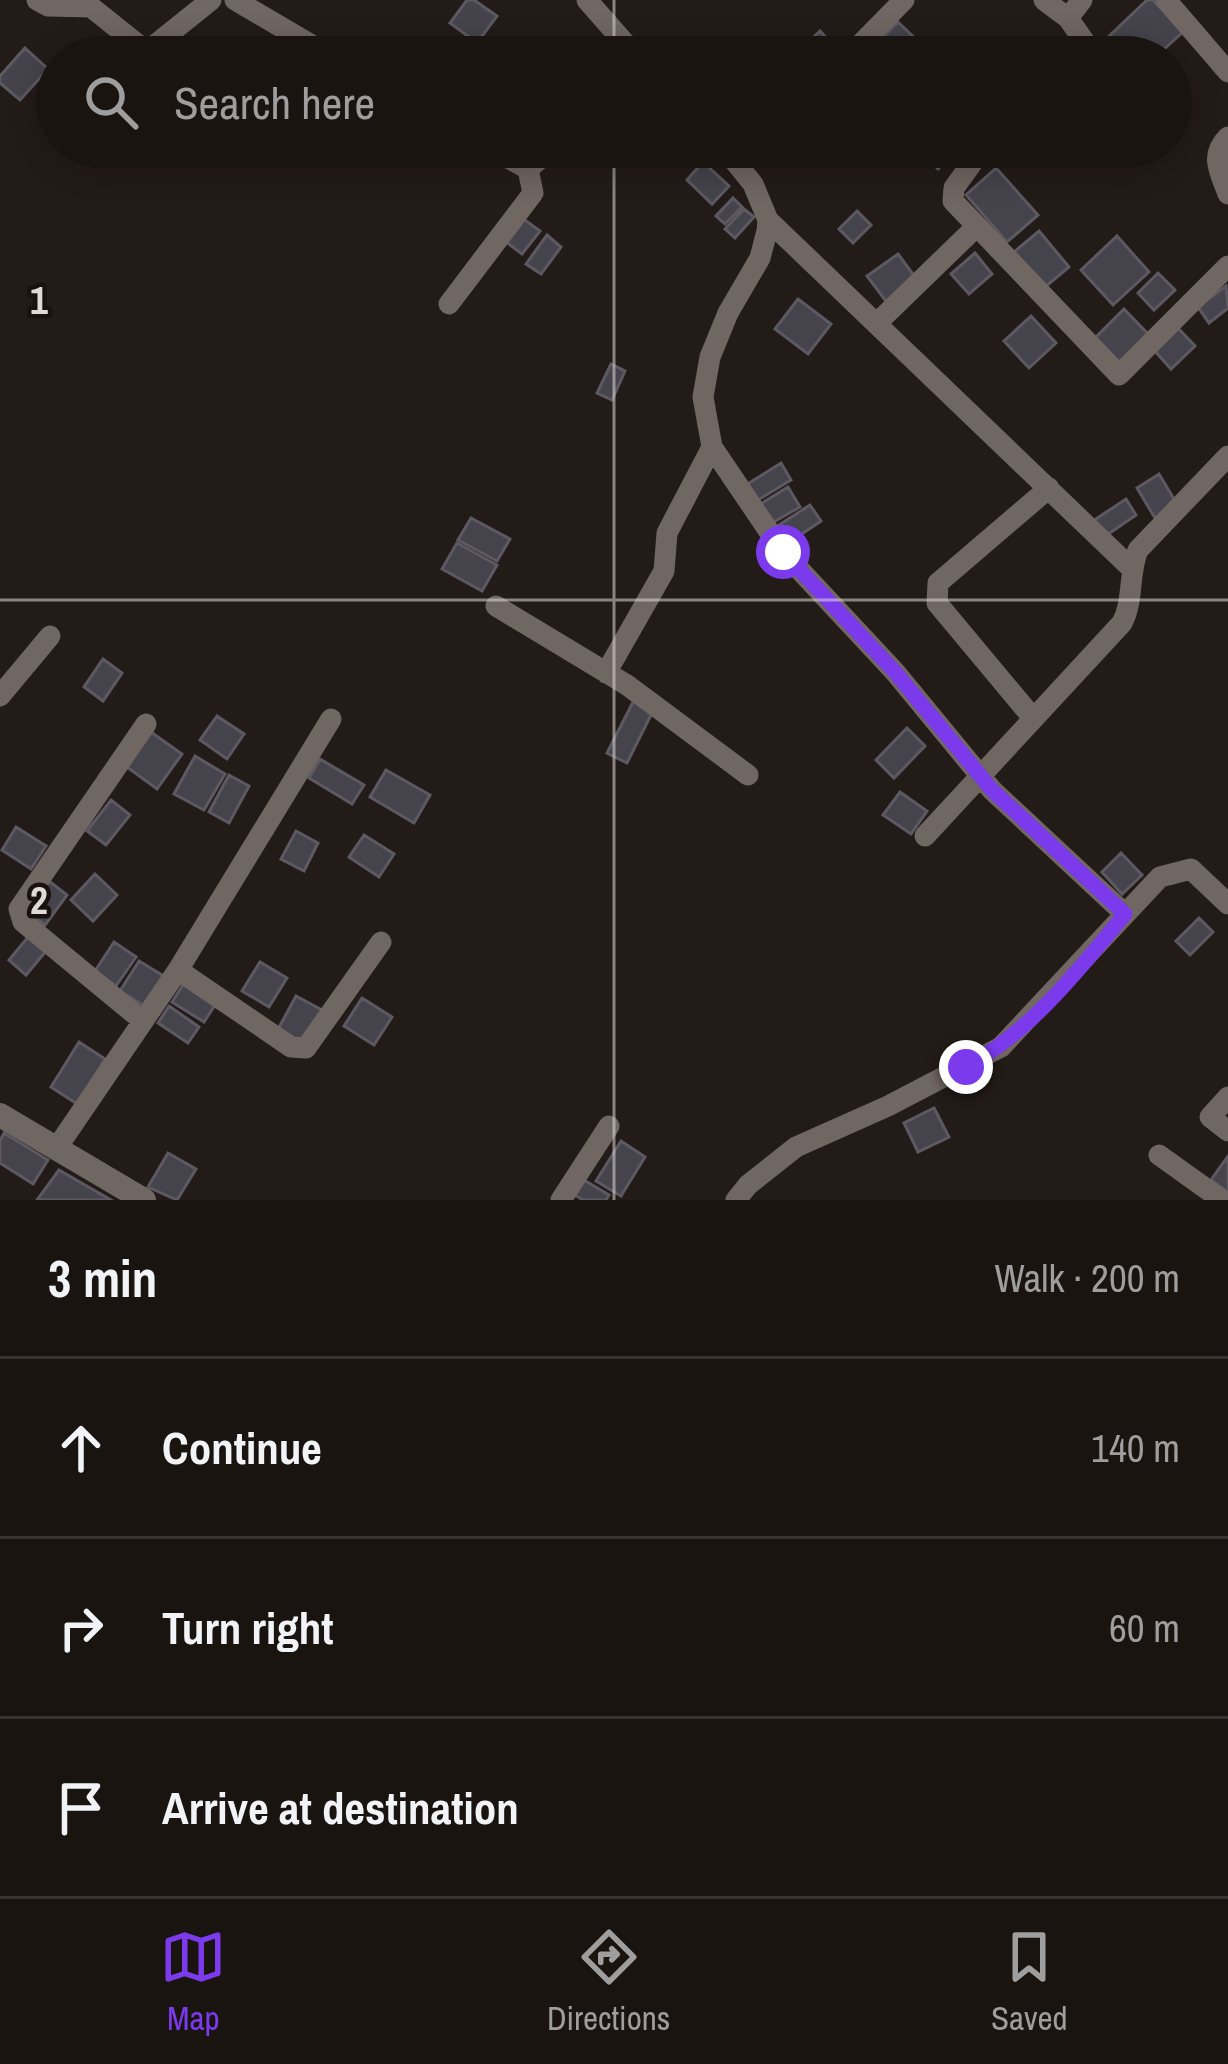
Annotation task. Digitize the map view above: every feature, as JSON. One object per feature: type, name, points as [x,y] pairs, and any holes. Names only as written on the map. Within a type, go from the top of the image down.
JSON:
[{"type":"street","points":[[37,0],[48,6],[91,7],[127,36]]},
{"type":"street","points":[[166,36],[211,0]]},
{"type":"street","points":[[235,0],[296,36]]},
{"type":"street","points":[[587,0],[619,36]]},
{"type":"street","points":[[876,36],[904,0]]},
{"type":"street","points":[[1044,0],[1075,9]]},
{"type":"street","points":[[1166,0],[1228,72]]},
{"type":"street","points":[[1228,137],[1220,144],[1216,161],[1228,194]]},
{"type":"street","points":[[449,304],[533,193],[525,168]]},
{"type":"street","points":[[743,168],[768,220],[1131,568]]},
{"type":"street","points":[[967,168],[952,201],[1119,375],[1228,266]]},
{"type":"street","points":[[768,220],[760,258],[728,313],[710,357],[704,398],[712,447],[783,552],[895,672],[979,775],[1125,914]]},
{"type":"street","points":[[877,323],[977,226]]},
{"type":"street","points":[[607,673],[664,572],[667,533],[712,447]]},
{"type":"street","points":[[925,836],[1126,617],[1131,568],[1144,541],[1228,456]]},
{"type":"street","points":[[1033,718],[937,603],[936,593],[938,583],[1049,488]]},
{"type":"street","points":[[496,606],[607,673],[748,776]]},
{"type":"street","points":[[0,696],[50,635]]},
{"type":"street","points":[[56,1149],[178,970],[331,718]]},
{"type":"street","points":[[143,1021],[23,922],[19,909],[146,724]]},
{"type":"street","points":[[736,1200],[796,1147],[1001,1047],[1160,877],[1191,869],[1228,904]]},
{"type":"street","points":[[178,970],[291,1047],[306,1048],[381,942]]},
{"type":"street","points":[[1228,1097],[1210,1117],[1228,1131]]},
{"type":"street","points":[[0,1115],[145,1200]]},
{"type":"street","points":[[561,1200],[609,1126]]},
{"type":"street","points":[[1160,1155],[1222,1200]]},
{"type":"building","points":[[467,0],[497,16],[482,36],[468,36],[450,23]]},
{"type":"building","points":[[1147,0],[1153,0],[1183,32],[1179,36],[1109,36]]},
{"type":"building","points":[[898,22],[913,36],[884,36]]},
{"type":"building","points":[[25,48],[36,58],[36,82],[20,100],[0,83],[0,76]]},
{"type":"building","points":[[698,168],[710,168],[729,186],[712,204],[687,180]]},
{"type":"building","points":[[996,168],[1038,215],[1007,242],[966,195]]},
{"type":"building","points":[[733,198],[742,207],[725,224],[716,216]]},
{"type":"building","points":[[744,209],[754,217],[735,238],[725,229]]},
{"type":"building","points":[[857,211],[871,225],[853,243],[839,229]]},
{"type":"building","points":[[522,218],[540,231],[522,254],[505,241]]},
{"type":"building","points":[[1039,231],[1069,267],[1044,288],[1014,252]]},
{"type":"building","points":[[547,235],[561,247],[541,274],[526,264]]},
{"type":"building","points":[[1117,236],[1149,272],[1113,305],[1081,270]]},
{"type":"building","points":[[975,253],[992,274],[969,294],[951,274]]},
{"type":"building","points":[[898,254],[918,281],[888,304],[867,276]]},
{"type":"building","points":[[1158,273],[1175,290],[1154,310],[1138,293]]},
{"type":"building","points":[[1226,286],[1228,308],[1209,323],[1198,307]]},
{"type":"building","points":[[798,299],[831,324],[808,354],[775,329]]},
{"type":"building","points":[[1124,309],[1150,336],[1116,369],[1090,343]]},
{"type":"building","points":[[1031,316],[1056,343],[1029,368],[1004,341]]},
{"type":"building","points":[[1177,327],[1195,346],[1171,369],[1153,349]]},
{"type":"building","points":[[611,364],[625,371],[612,400],[597,393]]},
{"type":"building","points":[[781,463],[791,480],[756,501],[746,485]]},
{"type":"building","points":[[1159,474],[1177,504],[1155,518],[1137,488]]},
{"type":"building","points":[[788,487],[800,507],[770,524],[759,505]]},
{"type":"building","points":[[1126,499],[1136,515],[1104,537],[1093,521]]},
{"type":"building","points":[[810,505],[821,521],[787,544],[776,527]]},
{"type":"building","points":[[471,518],[510,539],[497,561],[458,540]]},
{"type":"building","points":[[457,543],[497,565],[482,591],[442,569]]},
{"type":"building","points":[[103,659],[122,673],[103,701],[84,687]]},
{"type":"building","points":[[633,702],[653,711],[627,763],[607,753]]},
{"type":"building","points":[[217,716],[244,734],[227,759],[200,740]]},
{"type":"building","points":[[907,728],[925,746],[894,778],[876,760]]},
{"type":"building","points":[[148,730],[182,754],[157,789],[124,765]]},
{"type":"building","points":[[195,756],[225,774],[204,810],[174,794]]},
{"type":"building","points":[[320,759],[364,785],[352,804],[309,778]]},
{"type":"building","points":[[386,770],[430,795],[414,823],[370,797]]},
{"type":"building","points":[[229,775],[249,786],[229,823],[209,812]]},
{"type":"building","points":[[900,792],[927,811],[911,834],[883,815]]},
{"type":"building","points":[[111,800],[130,815],[106,845],[87,831]]},
{"type":"building","points":[[16,827],[46,846],[31,869],[2,850]]},
{"type":"building","points":[[296,831],[318,843],[304,871],[281,859]]},
{"type":"building","points":[[364,835],[394,854],[379,877],[349,857]]},
{"type":"building","points":[[1121,853],[1142,875],[1122,894],[1102,872]]},
{"type":"building","points":[[95,874],[117,895],[93,921],[71,900]]},
{"type":"building","points":[[49,881],[67,895],[45,925],[27,911]]},
{"type":"building","points":[[1199,918],[1213,932],[1190,955],[1176,941]]},
{"type":"building","points":[[28,937],[46,951],[26,975],[9,960]]},
{"type":"building","points":[[114,942],[136,957],[116,986],[95,971]]},
{"type":"building","points":[[139,961],[167,978],[148,1008],[120,991]]},
{"type":"building","points":[[260,962],[287,978],[269,1007],[242,991]]},
{"type":"building","points":[[185,982],[217,1002],[204,1022],[172,1002]]},
{"type":"building","points":[[296,996],[324,1011],[305,1047],[277,1031]]},
{"type":"building","points":[[362,998],[392,1017],[374,1045],[344,1026]]},
{"type":"building","points":[[169,1006],[199,1027],[188,1043],[158,1023]]},
{"type":"building","points":[[79,1042],[105,1059],[77,1104],[51,1087]]},
{"type":"building","points":[[934,1108],[949,1137],[918,1152],[904,1123]]},
{"type":"building","points":[[4,1133],[48,1160],[33,1184],[0,1163]]},
{"type":"building","points":[[621,1141],[645,1157],[621,1196],[596,1181]]},
{"type":"building","points":[[168,1153],[196,1169],[177,1200],[148,1187]]},
{"type":"building","points":[[1228,1156],[1228,1192],[1211,1180]]},
{"type":"building","points":[[59,1170],[111,1200],[37,1200]]},
{"type":"building","points":[[584,1180],[609,1195],[606,1200],[583,1200],[575,1195]]},
{"type":"route","points":[[783,552],[895,672],[992,790],[1125,914],[1024,1027],[966,1067]]}]
